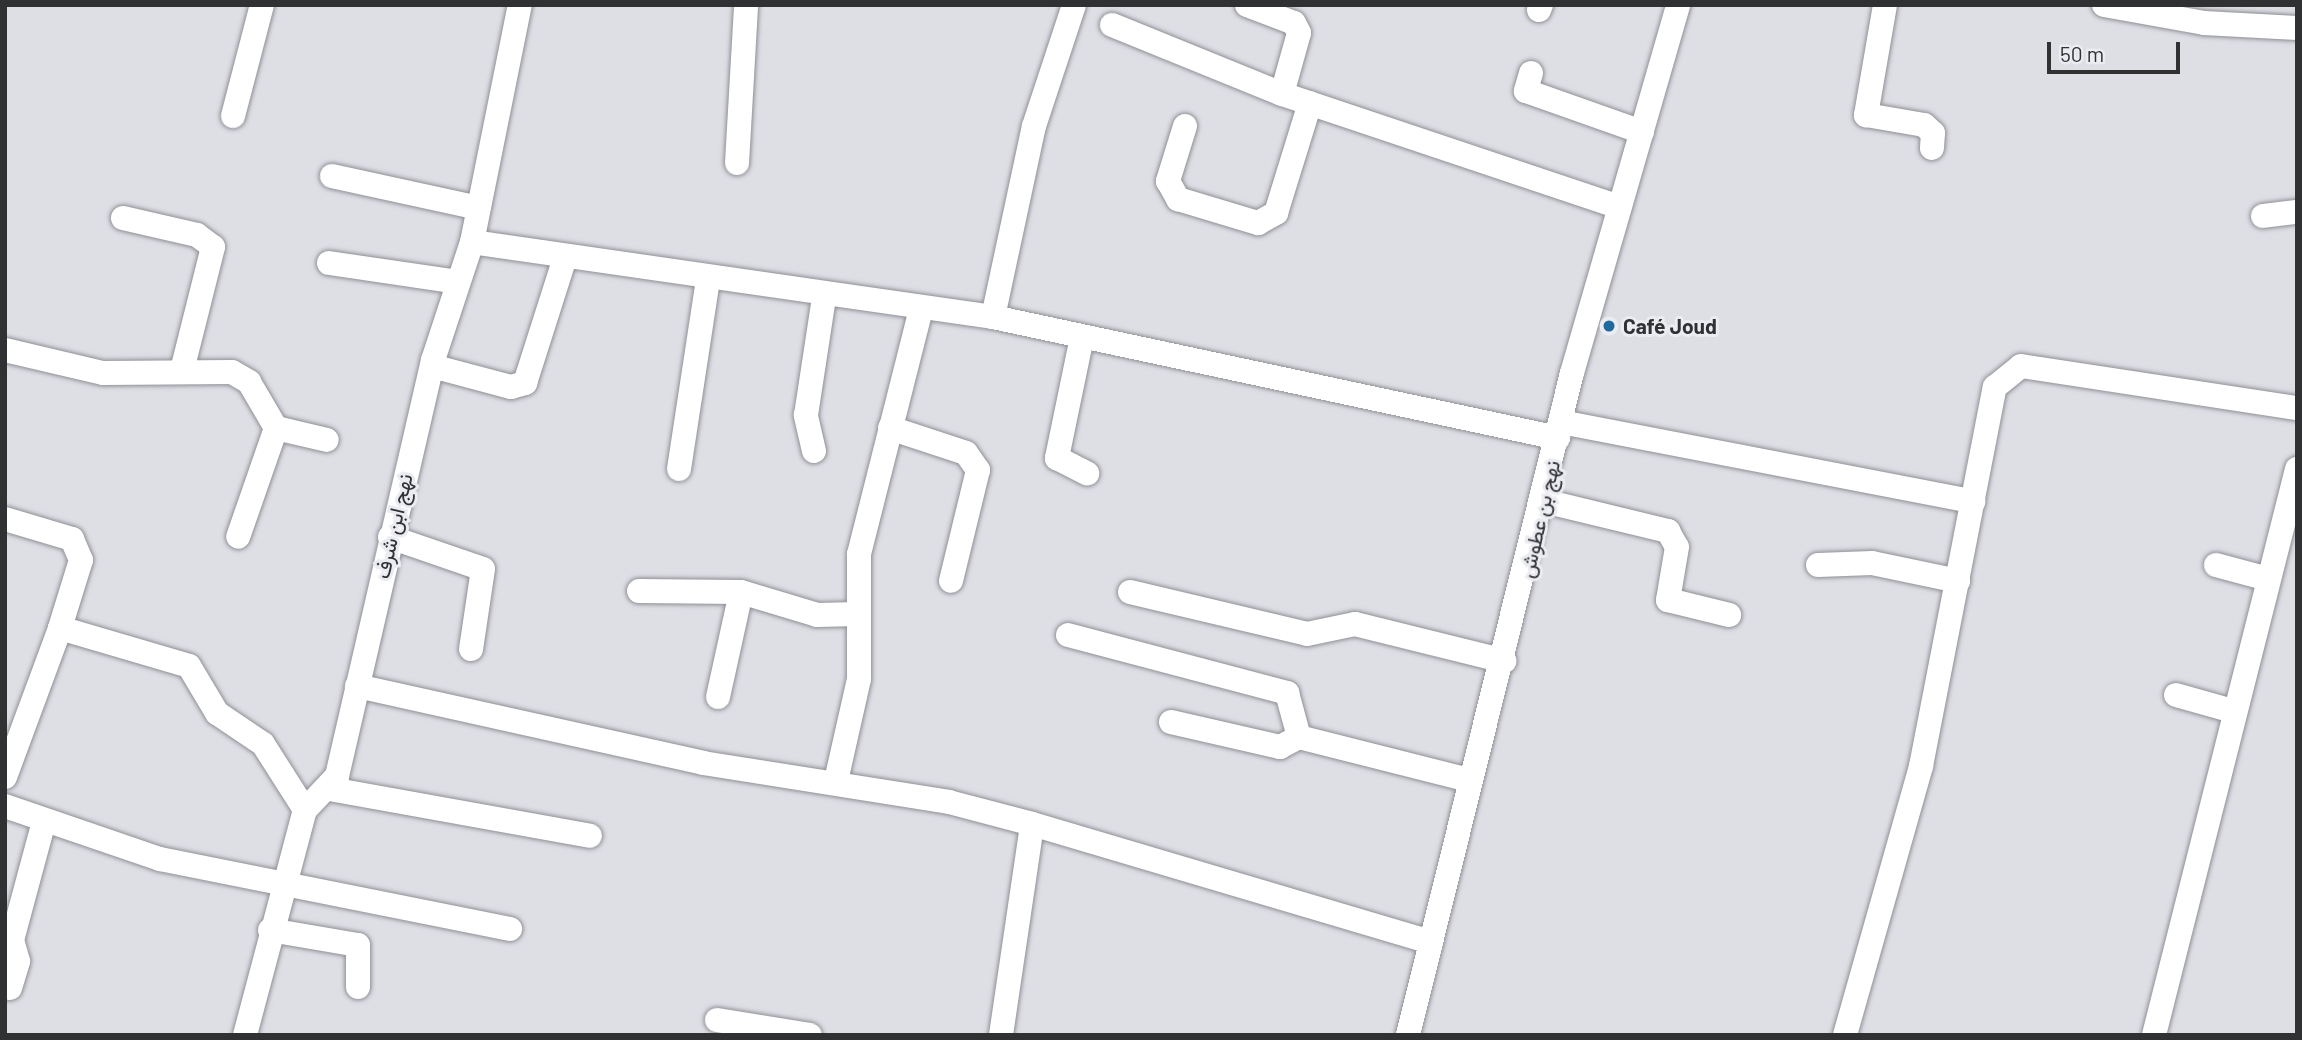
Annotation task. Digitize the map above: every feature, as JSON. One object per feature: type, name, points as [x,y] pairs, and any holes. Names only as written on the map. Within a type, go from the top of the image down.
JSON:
[{"type":"street","points":[[233,116],[262,5]]},
{"type":"street","name":"نهج ابن شرف","points":[[330,789],[357,686],[432,366],[472,242],[520,5]]},
{"type":"street","points":[[737,163],[747,5]]},
{"type":"street","points":[[993,317],[1034,126],[1074,5]]},
{"type":"street","points":[[1248,5],[1294,23],[1300,33],[1282,94]]},
{"type":"street","name":"نهج بن عطوش","points":[[1412,1034],[1469,780],[1504,662],[1560,430],[1620,207],[1678,5]]},
{"type":"street","points":[[1885,5],[1866,115],[1924,125],[1933,133],[1932,148]]},
{"type":"street","points":[[2104,5],[2204,23],[2297,28]]},
{"type":"street","points":[[1112,25],[1282,94],[1620,207]]},
{"type":"street","points":[[1531,73],[1526,91],[1642,132]]},
{"type":"street","points":[[1185,126],[1168,181],[1178,199],[1258,223],[1276,213],[1310,103]]},
{"type":"street","points":[[332,176],[479,208]]},
{"type":"street","points":[[2263,216],[2297,212]]},
{"type":"street","points":[[123,218],[197,235],[213,247],[182,370]]},
{"type":"street","points":[[472,242],[824,298],[993,317],[1082,337],[1560,430],[1973,501]]},
{"type":"street","points":[[432,366],[511,387],[525,383],[565,258]]},
{"type":"street","points":[[330,263],[457,282]]},
{"type":"street","points":[[679,469],[708,279]]},
{"type":"street","points":[[814,451],[806,415],[824,298]]},
{"type":"street","points":[[836,782],[859,679],[859,554],[920,309]]},
{"type":"street","points":[[1082,337],[1057,458],[1087,473]]},
{"type":"street","points":[[5,350],[103,373],[182,370],[242,376],[276,428],[327,440]]},
{"type":"street","points":[[1845,1035],[1904,833],[1958,582],[1995,387],[2021,366],[2297,408]]},
{"type":"street","points":[[238,537],[276,428]]},
{"type":"street","points":[[890,428],[966,453],[978,470],[951,581]]},
{"type":"street","points":[[2154,1035],[2233,711],[2297,469]]},
{"type":"street","points":[[1544,500],[1668,531],[1677,547],[1668,600],[1729,615]]},
{"type":"street","points":[[5,519],[72,539],[81,560],[60,628],[5,777]]},
{"type":"street","points":[[390,537],[483,569],[471,649]]},
{"type":"street","points":[[1818,565],[1872,563],[1958,582]]},
{"type":"street","points":[[2216,565],[2268,579]]},
{"type":"street","points":[[639,591],[741,592],[817,615],[859,614]]},
{"type":"street","points":[[718,697],[741,592]]},
{"type":"street","points":[[1130,592],[1307,634],[1355,624],[1504,662]]},
{"type":"street","points":[[60,628],[189,666],[217,713],[263,744],[305,810]]},
{"type":"street","points":[[1068,635],[1287,693],[1299,737]]},
{"type":"street","points":[[357,686],[703,763],[836,782],[1032,824],[1431,942]]},
{"type":"street","points":[[2176,695],[2233,711]]},
{"type":"street","points":[[1171,722],[1280,747],[1299,737],[1469,780]]},
{"type":"street","points":[[245,1035],[283,879],[305,810],[330,789],[590,836]]},
{"type":"street","points":[[5,806],[160,859],[283,879],[510,929]]},
{"type":"street","points":[[10,988],[18,961],[12,940],[44,821]]},
{"type":"street","points":[[1001,1035],[1032,824]]},
{"type":"street","points":[[271,930],[358,945],[358,987]]},
{"type":"street","points":[[717,1020],[810,1035]]},
{"type":"place","name":"Café Joud","points":[[1609,326]]}]
